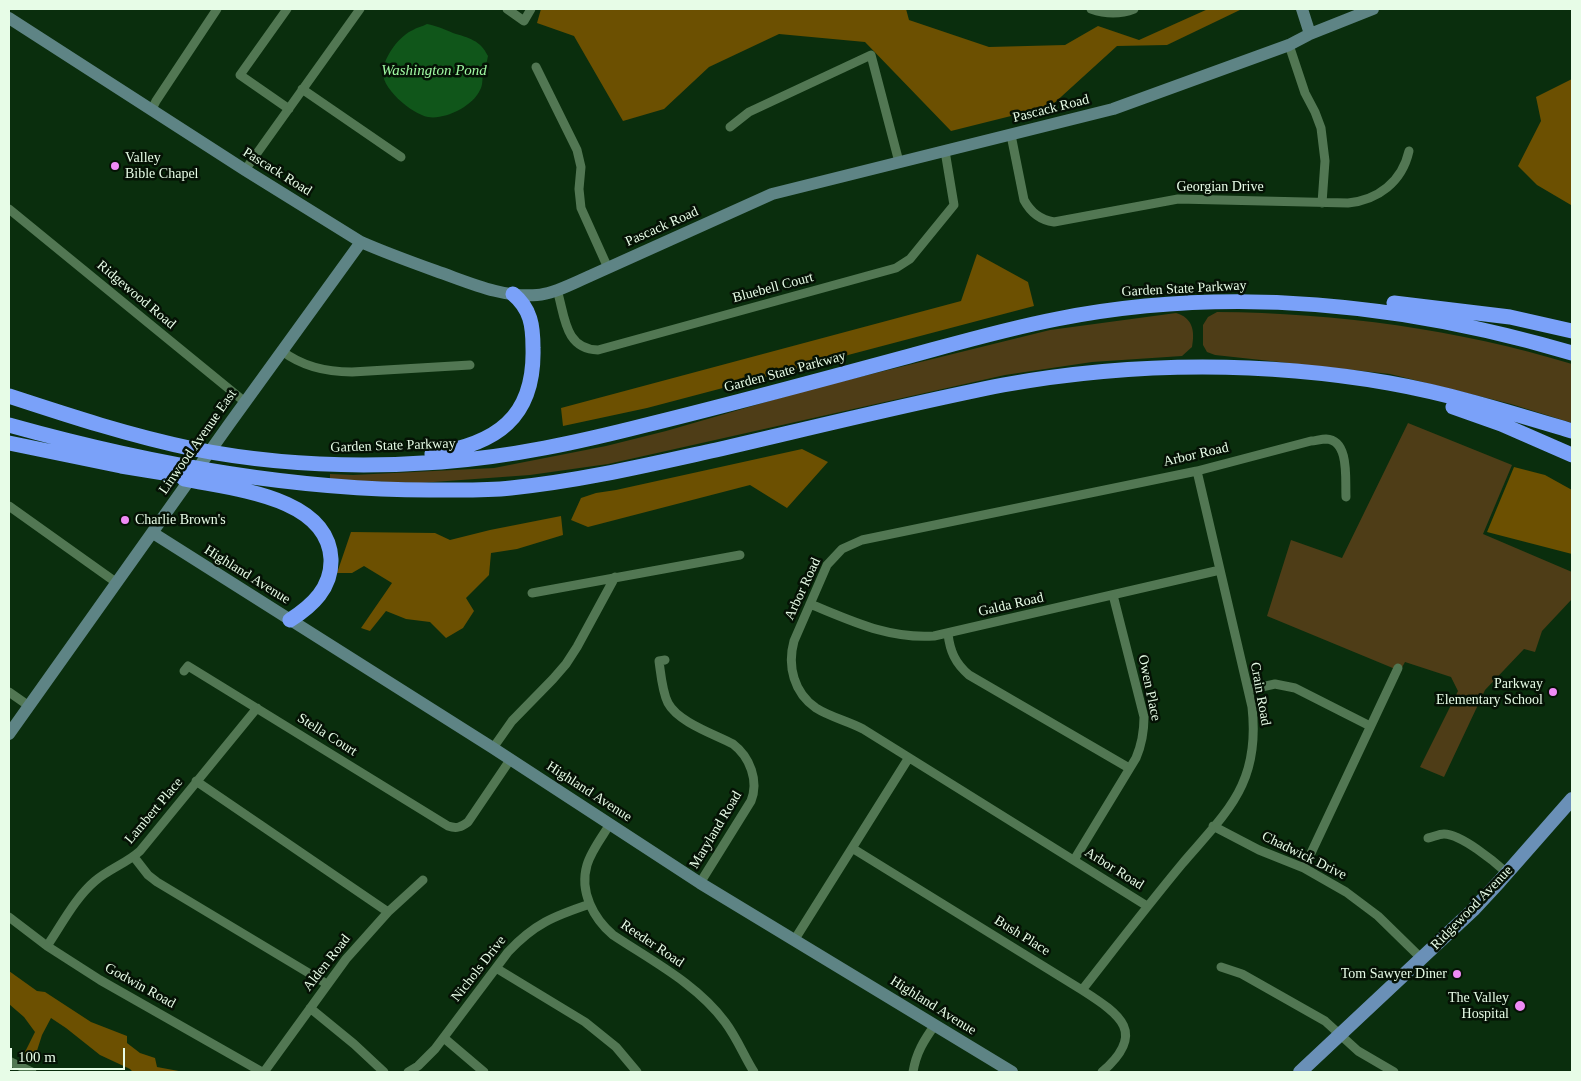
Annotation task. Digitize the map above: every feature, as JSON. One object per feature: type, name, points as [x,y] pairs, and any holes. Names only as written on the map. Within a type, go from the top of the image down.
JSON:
[{"type":"highway","points":[[335,465],[447,452],[483,440],[502,429],[515,415],[526,396],[533,365],[531,320],[527,309],[513,294]]},
{"type":"highway","points":[[1281,302],[1339,298],[1445,308],[1510,317],[1572,331]]},
{"type":"highway","name":"Garden State Parkway","points":[[9,396],[93,423],[195,449],[269,460],[335,465],[389,465],[445,462],[557,446],[680,417],[1003,330],[1085,314],[1141,306],[1188,303],[1281,302],[1327,305],[1420,317],[1493,332],[1572,353]]},
{"type":"highway","points":[[121,466],[258,487],[327,493],[449,496],[483,490],[567,481],[621,471],[976,390],[1058,376],[1132,369],[1198,367],[1280,369],[1391,384],[1525,417],[1572,432]]},
{"type":"highway","points":[[1335,375],[1480,416],[1572,455]]},
{"type":"highway","points":[[9,425],[143,458],[272,480],[355,488],[483,490]]},
{"type":"highway","points":[[9,443],[258,494],[292,507],[315,522],[324,533],[331,563],[329,578],[322,591],[312,603],[290,620]]},
{"type":"main road","name":"Ridgewood Avenue","points":[[1300,1072],[1472,910],[1572,799]]},
{"type":"street","points":[[152,109],[217,9]]},
{"type":"street","points":[[287,9],[240,75],[289,109]]},
{"type":"street","points":[[245,170],[360,9]]},
{"type":"street","points":[[507,9],[524,21],[530,9]]},
{"type":"street","points":[[1091,9],[1109,14],[1134,9]]},
{"type":"street","points":[[1302,9],[1310,34]]},
{"type":"street","name":"Pascack Road","points":[[9,18],[245,170],[361,242],[471,284],[513,294],[536,295],[557,290],[772,194],[1113,109],[1289,45],[1310,34],[1373,9]]},
{"type":"street","points":[[1289,45],[1305,93],[1321,128],[1325,162],[1322,203]]},
{"type":"street","points":[[730,127],[748,112],[870,55],[899,162]]},
{"type":"street","points":[[536,67],[580,158],[581,208],[608,268]]},
{"type":"street","points":[[302,90],[401,157]]},
{"type":"street","name":"Georgian Drive","points":[[1010,135],[1024,200],[1033,213],[1046,220],[1062,221],[1178,199],[1322,203],[1359,202],[1381,193],[1398,176],[1409,151]]},
{"type":"street","name":"Bluebell Court","points":[[557,290],[564,323],[573,338],[584,348],[598,350],[896,268],[910,259],[954,205],[945,151]]},
{"type":"street","name":"Ridgewood Road","points":[[9,210],[245,402]]},
{"type":"street","name":"Linwood Avenue East","points":[[9,734],[361,242]]},
{"type":"street","points":[[282,351],[305,365],[332,371],[352,372],[470,365]]},
{"type":"street","name":"Arbor Road","points":[[1147,906],[862,729],[816,708],[800,692],[792,672],[791,651],[827,565],[847,547],[862,540],[1197,471],[1310,441],[1328,439],[1338,444],[1343,452],[1346,497]]},
{"type":"street","name":"Crain Road","points":[[1082,990],[1147,906],[1235,798],[1247,772],[1253,737],[1252,707],[1197,471]]},
{"type":"street","points":[[9,506],[117,583]]},
{"type":"street","name":"Highland Avenue","points":[[152,533],[492,748],[700,883],[1012,1072]]},
{"type":"street","points":[[532,593],[740,555]]},
{"type":"street","name":"Galda Road","points":[[810,604],[886,633],[920,637],[948,634],[1220,570]]},
{"type":"street","points":[[492,748],[512,721],[566,664],[615,577]]},
{"type":"street","name":"Owen Place","points":[[1074,860],[1129,768],[1141,744],[1144,729],[1144,717],[1114,595]]},
{"type":"street","points":[[948,634],[951,651],[955,660],[968,675],[1129,768]]},
{"type":"street","name":"Maryland Road","points":[[665,660],[659,661],[664,691],[669,704],[682,718],[739,748],[744,755],[755,783],[755,792],[751,801],[700,883]]},
{"type":"street","name":"Stella Court","points":[[184,671],[188,666],[448,826],[459,828],[468,822],[510,760]]},
{"type":"street","points":[[1304,868],[1398,668]]},
{"type":"street","points":[[1248,690],[1275,684],[1295,688],[1370,726]]},
{"type":"street","points":[[9,692],[29,706]]},
{"type":"street","name":"Lambert Place","points":[[48,946],[86,890],[106,873],[134,857],[257,708]]},
{"type":"street","points":[[795,939],[908,759]]},
{"type":"street","points":[[196,781],[388,912]]},
{"type":"street","name":"Reeder Road","points":[[610,824],[587,865],[585,888],[595,916],[602,926],[613,935],[688,985],[716,1010],[736,1038],[754,1072]]},
{"type":"street","name":"Chadwick Drive","points":[[1213,826],[1259,850],[1304,868],[1362,904],[1397,933],[1422,959]]},
{"type":"street","points":[[1428,838],[1444,834],[1463,841],[1495,862],[1507,873]]},
{"type":"street","name":"Bush Place","points":[[852,848],[1113,1011],[1119,1018],[1126,1043],[1121,1054],[1102,1072]]},
{"type":"street","points":[[134,857],[148,875],[157,882],[327,984]]},
{"type":"street","name":"Alden Road","points":[[263,1072],[346,959],[388,912],[423,880]]},
{"type":"street","name":"Nichols Drive","points":[[408,1072],[426,1059],[444,1038],[508,952],[533,929],[559,914],[590,904]]},
{"type":"street","name":"Godwin Road","points":[[9,917],[48,946],[100,980],[263,1072]]},
{"type":"street","points":[[1221,967],[1242,974],[1325,1021],[1358,1051],[1394,1072]]},
{"type":"street","points":[[496,968],[585,1022],[616,1047],[637,1072]]},
{"type":"street","points":[[310,1008],[354,1044],[384,1072]]},
{"type":"street","points":[[913,1072],[915,1060],[922,1043],[935,1025]]},
{"type":"street","points":[[444,1038],[484,1072]]},
{"type":"street","points":[[9,1061],[32,1072]]},
{"type":"shaded area","points":[[541,9],[906,9],[909,20],[989,47],[1065,45],[1098,26],[1139,40],[1208,9],[1242,9],[1167,45],[1117,46],[1051,106],[951,131],[865,42],[779,34],[709,67],[664,109],[623,121],[574,36],[537,23]]},
{"type":"shaded area","points":[[1572,79],[1572,208],[1571,205],[1537,185],[1518,166],[1541,121],[1536,97]]},
{"type":"shaded area","points":[[977,254],[1028,282],[1034,306],[647,408],[563,426],[561,408],[961,301]]},
{"type":"shaded area","points":[[1217,312],[1307,316],[1397,325],[1485,341],[1572,364],[1572,423],[1511,404],[1390,374],[1215,355],[1207,352],[1203,345],[1203,325],[1208,317]]},
{"type":"shaded area","points":[[1176,313],[1186,318],[1193,331],[1192,347],[1182,356],[1092,362],[1005,375],[608,464],[530,475],[420,483],[330,480],[330,474],[353,475],[494,468],[606,446],[666,431],[811,389],[1050,330]]},
{"type":"shaded area","points":[[1408,423],[1512,465],[1483,534],[1572,572],[1572,599],[1542,631],[1535,652],[1524,649],[1485,690],[1444,777],[1420,767],[1458,691],[1451,677],[1405,662],[1400,671],[1267,616],[1291,540],[1342,558]]},
{"type":"shaded area","points":[[802,449],[828,462],[787,508],[750,485],[588,527],[571,520],[581,498],[596,493]]},
{"type":"shaded area","points":[[1514,467],[1545,475],[1572,490],[1572,554],[1487,532]]},
{"type":"shaded area","points":[[561,516],[563,535],[517,549],[491,553],[489,575],[466,598],[474,611],[463,628],[446,638],[430,622],[406,619],[386,611],[370,631],[361,628],[392,583],[364,566],[352,573],[337,573],[351,532],[435,533],[450,540]]},
{"type":"shaded area","points":[[9,971],[37,991],[45,992],[91,1022],[127,1036],[127,1043],[140,1053],[155,1058],[157,1067],[184,1072],[133,1072],[100,1055],[51,1018],[42,1035],[34,1060],[23,1056],[35,1032],[24,1017],[9,1004]]},
{"type":"water","name":"Washington Pond","points":[[427,24],[474,40],[488,56],[483,72],[482,86],[476,96],[458,111],[435,117],[421,115],[398,99],[386,84],[383,76],[383,69],[387,58],[398,41],[416,28]]},
{"type":"place","name":"Valley Bible Chapel","points":[[115,166]]},
{"type":"place","name":"Charlie Brown's","points":[[125,520]]},
{"type":"place","name":"Parkway Elementary School","points":[[1553,692]]},
{"type":"place","name":"Tom Sawyer Diner","points":[[1457,974]]},
{"type":"place","name":"The Valley Hospital","points":[[1520,1006]]}]
